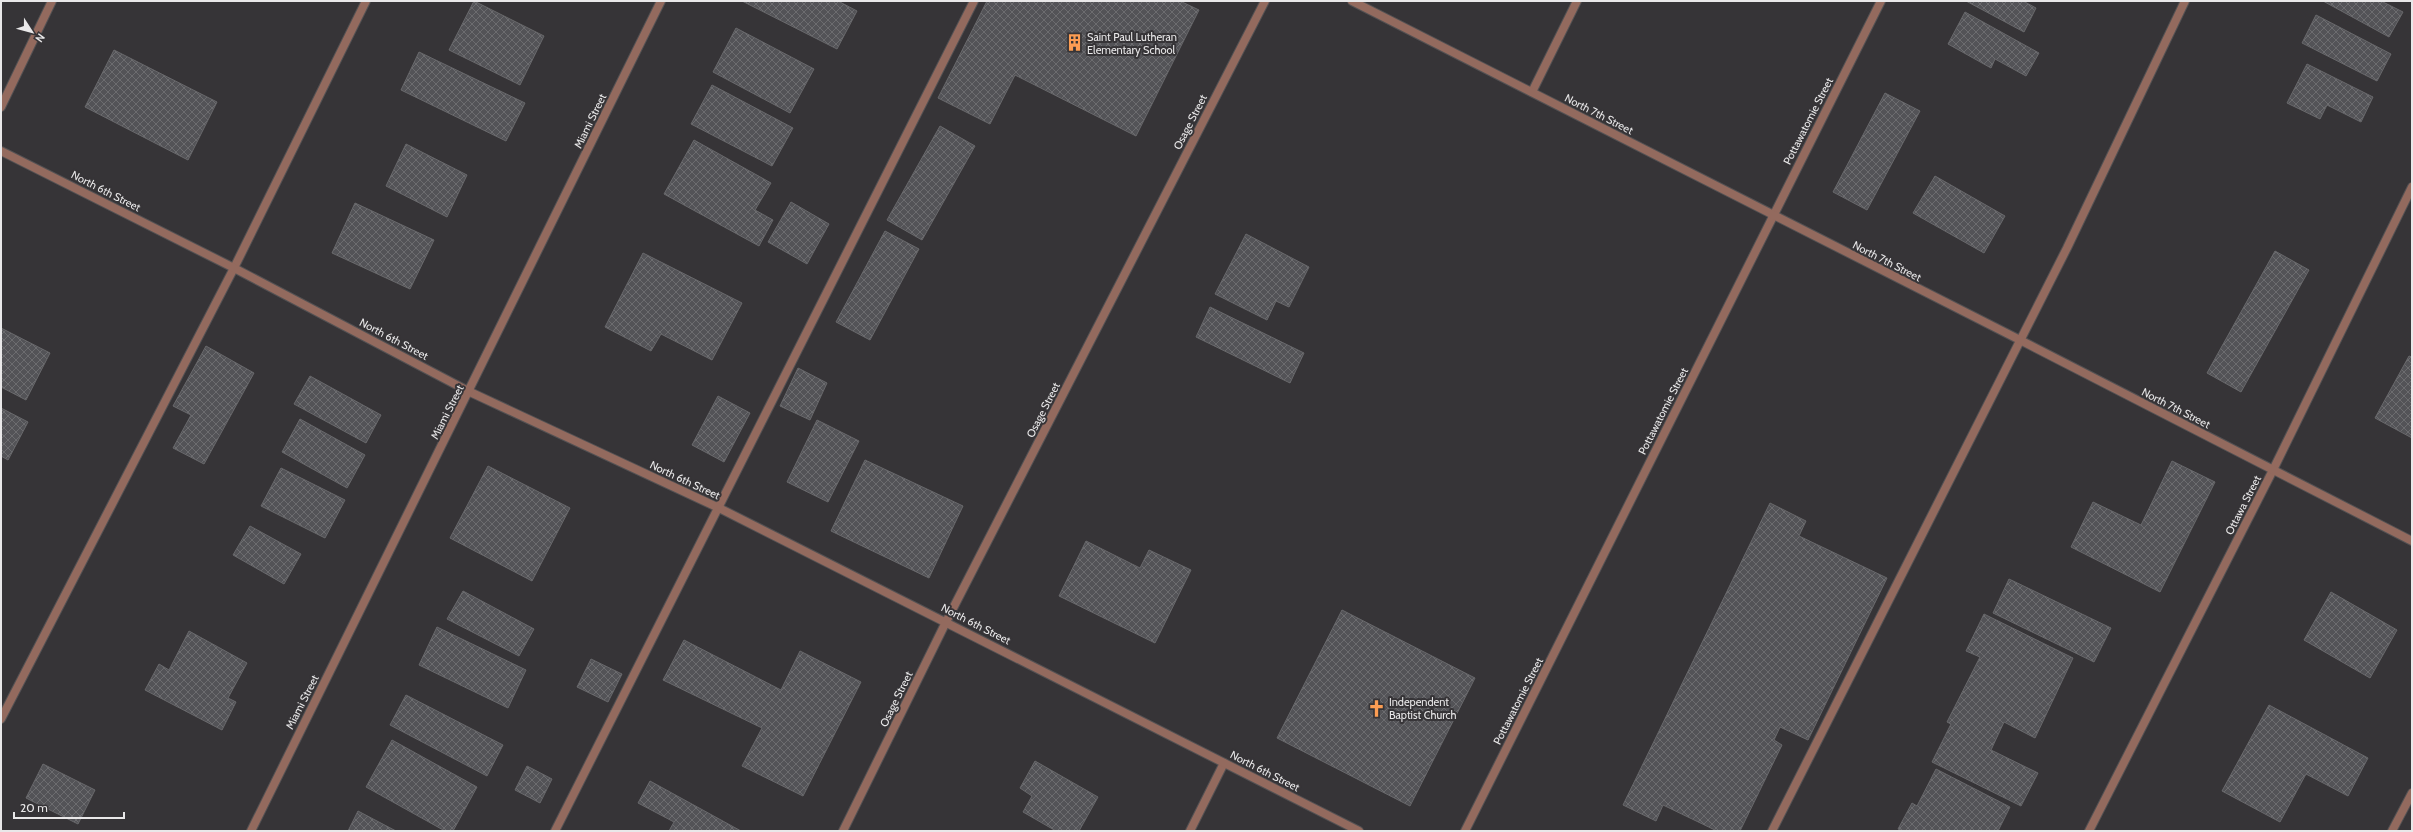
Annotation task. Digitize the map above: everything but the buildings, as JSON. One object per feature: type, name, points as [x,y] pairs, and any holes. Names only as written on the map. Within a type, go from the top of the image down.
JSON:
[{"type":"street","points":[[1,107],[52,1]]},
{"type":"street","points":[[1,719],[234,268],[366,1]]},
{"type":"street","name":"Miami Street","points":[[250,831],[470,392],[661,1]]},
{"type":"street","points":[[555,831],[974,1]]},
{"type":"street","name":"Osage Street","points":[[843,831],[946,622],[1265,1]]},
{"type":"street","name":"North 7th Street","points":[[1352,1],[2020,340],[2412,542]]},
{"type":"street","points":[[1532,92],[1577,1]]},
{"type":"street","name":"Pottawatomie Street","points":[[1465,831],[1881,1]]},
{"type":"street","points":[[1772,831],[2067,248],[2185,1]]},
{"type":"street","name":"North 6th Street","points":[[1,151],[234,268],[470,392],[719,508],[1360,831]]},
{"type":"street","name":"Ottawa Street","points":[[2090,831],[2273,470],[2412,187]]},
{"type":"street","points":[[1190,831],[1224,762]]},
{"type":"street","points":[[2392,831],[2412,793]]},
{"type":"place","name":"Saint Paul Lutheran Elementary School","points":[[1074,43]]},
{"type":"place","name":"Independent Baptist Church","points":[[1376,708]]}]
